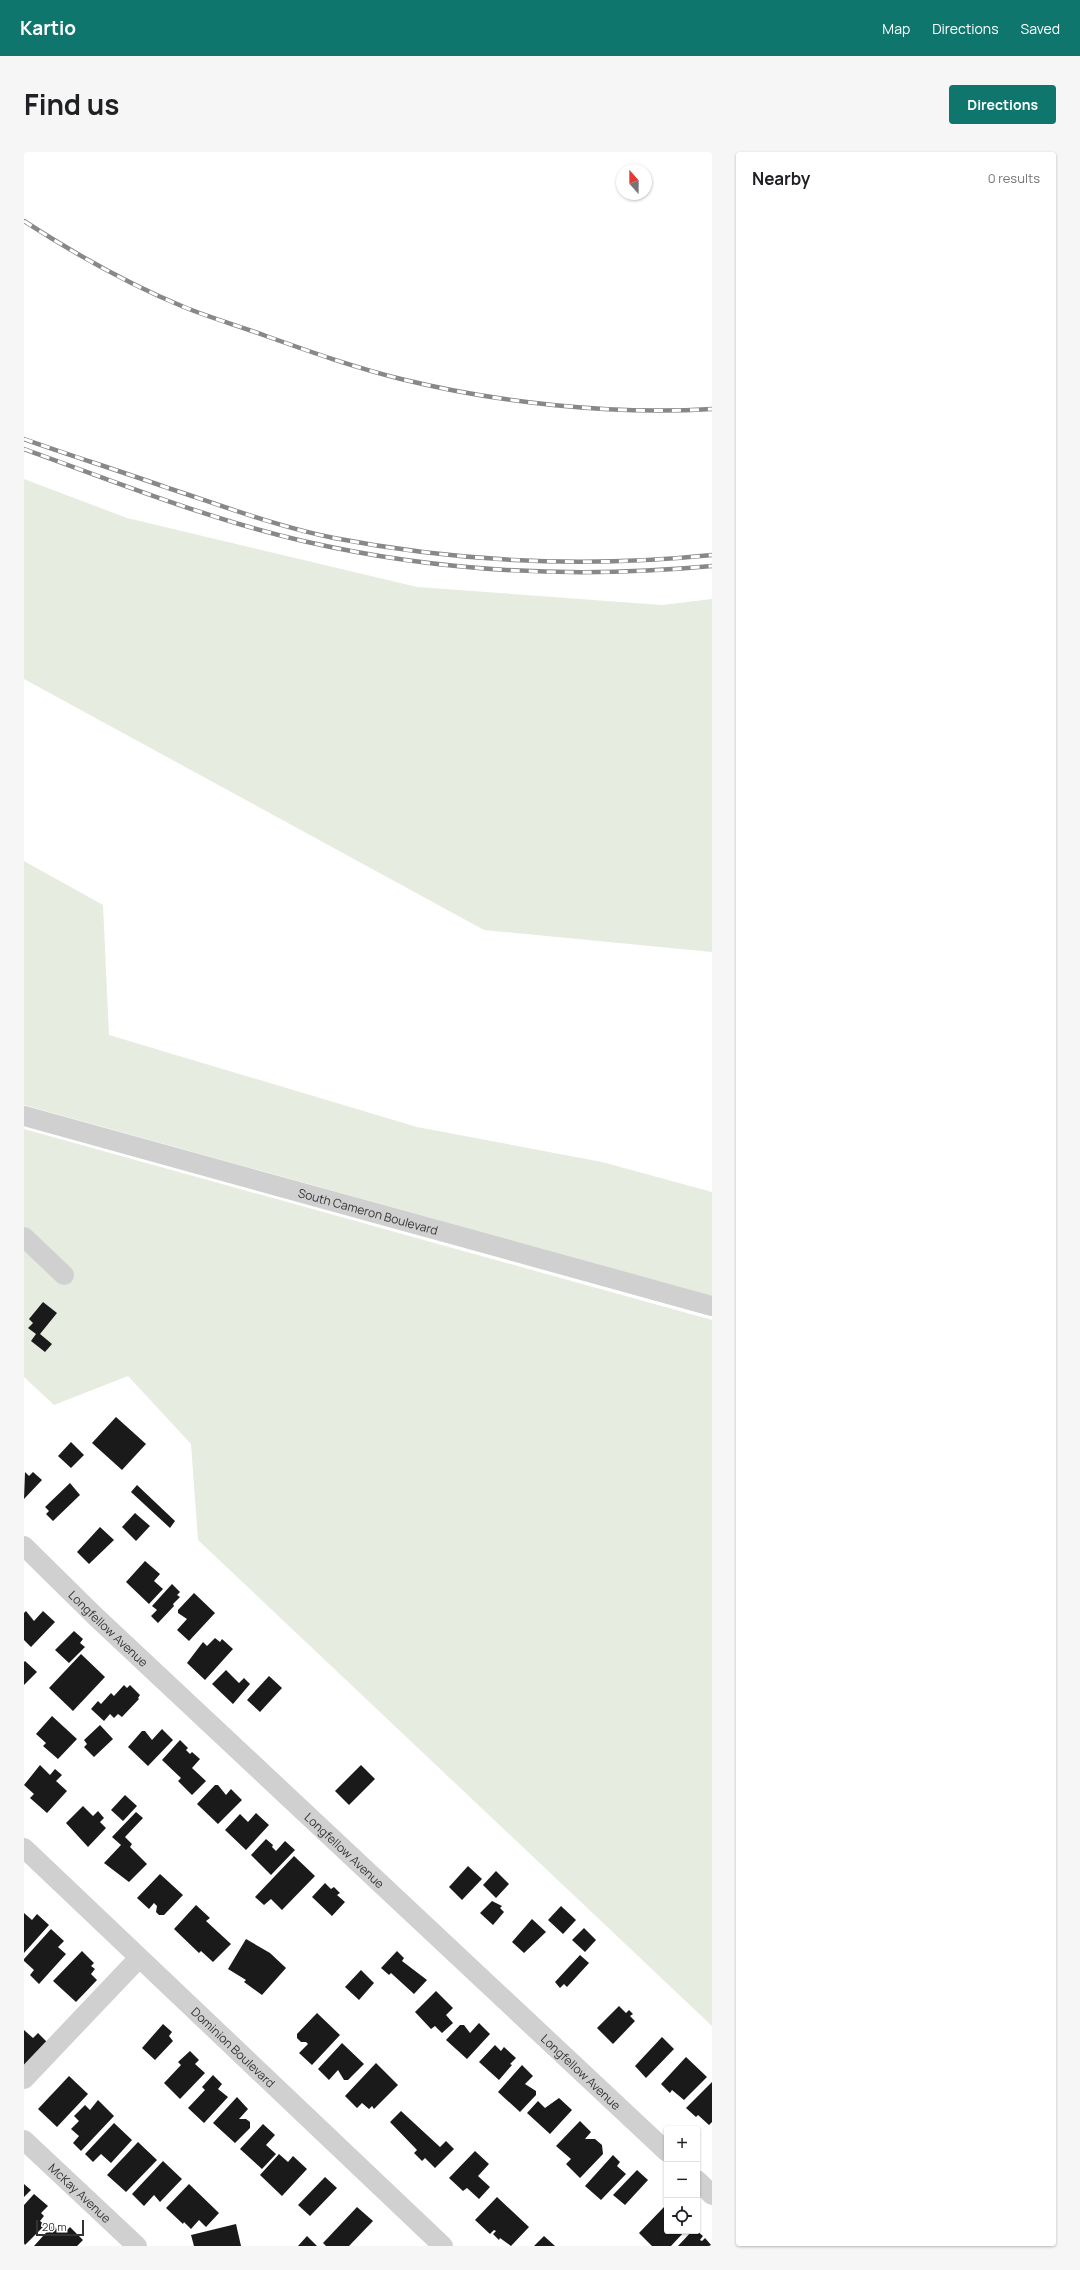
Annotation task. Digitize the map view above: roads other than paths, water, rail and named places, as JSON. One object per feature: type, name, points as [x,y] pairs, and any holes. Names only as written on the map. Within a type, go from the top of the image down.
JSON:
[{"type":"street","name":"South Cameron Boulevard","points":[[24,1116],[712,1306]]},
{"type":"street","points":[[24,1238],[64,1275]]},
{"type":"street","name":"Longfellow Avenue","points":[[24,1546],[96,1616],[664,2149]]},
{"type":"street","name":"Dominion Boulevard","points":[[24,1848],[443,2246]]},
{"type":"street","points":[[24,2079],[139,1958]]},
{"type":"street","name":"McKay Avenue","points":[[24,2140],[137,2246]]},
{"type":"street","points":[[700,2183],[712,2195]]},
{"type":"railway","points":[[24,221],[102,268],[184,307],[317,354],[384,375],[477,395],[516,401],[635,410],[712,409]]},
{"type":"railway","points":[[24,439],[271,522],[334,538],[381,546],[428,553],[475,557],[570,562],[665,559],[712,555]]},
{"type":"railway","points":[[24,449],[162,499],[232,522],[303,541],[354,552],[404,560],[506,570],[609,572],[712,566]]}]
